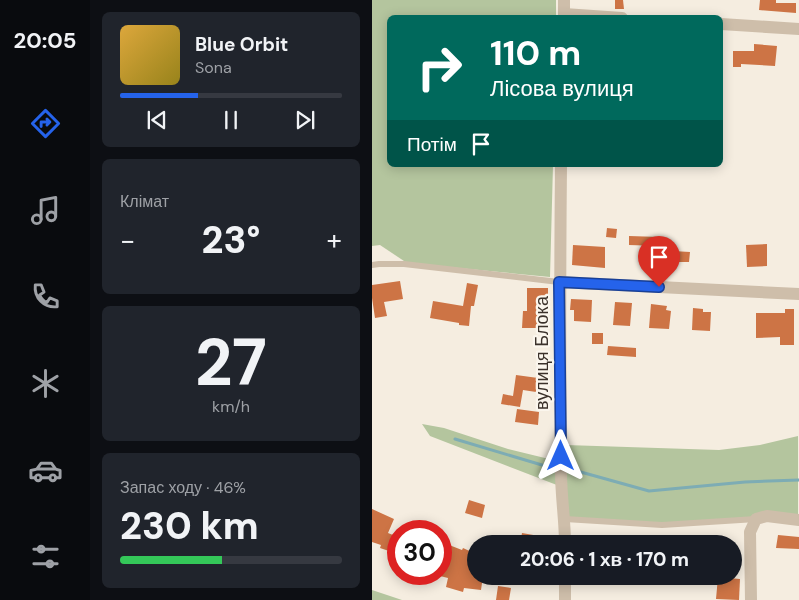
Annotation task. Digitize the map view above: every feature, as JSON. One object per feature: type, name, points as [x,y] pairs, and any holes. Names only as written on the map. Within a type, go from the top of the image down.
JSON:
[{"type":"street","points":[[564,0],[564,15]]},
{"type":"street","points":[[723,24],[798,29]]},
{"type":"street","name":"вулиця Блока","points":[[561,167],[559,282],[561,475],[565,535]]},
{"type":"street","points":[[559,282],[798,294]]},
{"type":"street","points":[[751,600],[750,532],[756,519],[767,516],[798,520]]},
{"type":"street","points":[[565,585],[565,600]]},
{"type":"lane","points":[[372,265],[404,264],[559,282]]},
{"type":"lane","points":[[565,519],[662,525],[756,519]]},
{"type":"green space","points":[[372,0],[556,0],[556,15],[387,15],[387,167],[553,167],[550,277],[407,263],[380,245],[372,246]]},
{"type":"green space","points":[[422,424],[444,428],[508,449],[549,459],[566,445],[719,450],[760,445],[798,436],[798,520],[662,525],[565,519],[562,487],[430,436]]},
{"type":"green space","points":[[372,590],[402,600],[372,600]]},
{"type":"building","points":[[615,0],[623,0],[624,9],[615,9]]},
{"type":"building","points":[[760,0],[776,0],[776,3],[796,3],[796,13],[759,10]]},
{"type":"building","points":[[754,44],[777,46],[775,66],[741,64],[741,67],[733,67],[733,51],[754,51]]},
{"type":"building","points":[[607,228],[617,229],[616,238],[606,237]]},
{"type":"building","points":[[629,236],[660,237],[659,246],[629,245]]},
{"type":"building","points":[[767,244],[767,266],[747,267],[746,245]]},
{"type":"building","points":[[573,245],[605,247],[605,268],[572,265]]},
{"type":"building","points":[[655,250],[690,252],[689,262],[672,262],[671,272],[653,271]]},
{"type":"building","points":[[400,281],[403,299],[384,302],[387,316],[375,318],[372,285]]},
{"type":"building","points":[[467,283],[478,285],[474,306],[471,306],[469,326],[430,318],[433,301],[463,306]]},
{"type":"building","points":[[527,288],[548,288],[548,297],[539,297],[539,328],[522,328],[523,311],[527,311]]},
{"type":"building","points":[[571,299],[592,300],[591,322],[574,321],[574,310],[570,310]]},
{"type":"building","points":[[615,302],[632,303],[630,326],[613,325]]},
{"type":"building","points":[[651,304],[667,306],[666,310],[671,311],[669,329],[649,328]]},
{"type":"building","points":[[693,308],[703,309],[703,312],[711,312],[710,331],[692,330]]},
{"type":"building","points":[[785,309],[794,309],[794,345],[780,345],[780,337],[756,338],[756,313],[785,313]]},
{"type":"building","points":[[592,333],[603,333],[603,344],[592,344]]},
{"type":"building","points":[[608,346],[636,348],[636,357],[607,355]]},
{"type":"building","points":[[516,375],[538,378],[536,392],[523,390],[520,407],[501,404],[503,394],[513,396]]},
{"type":"building","points":[[517,409],[539,412],[538,425],[515,422]]},
{"type":"building","points":[[469,500],[485,505],[482,518],[465,513]]},
{"type":"building","points":[[372,509],[394,519],[387,520],[387,550],[380,548],[381,545],[372,542]]},
{"type":"building","points":[[778,535],[799,537],[799,549],[776,548]]},
{"type":"building","points":[[452,546],[467,550],[467,585],[482,585],[481,590],[464,588],[463,592],[446,587],[446,585],[452,585]]},
{"type":"building","points":[[717,585],[740,585],[739,600],[716,599]]},
{"type":"building","points":[[498,586],[511,588],[509,600],[496,600]]},
{"type":"waterway","points":[[455,439],[552,468]]},
{"type":"waterway","points":[[570,469],[649,491],[745,482],[799,480]]},
{"type":"route","points":[[561,456],[559,282],[659,287]]}]
